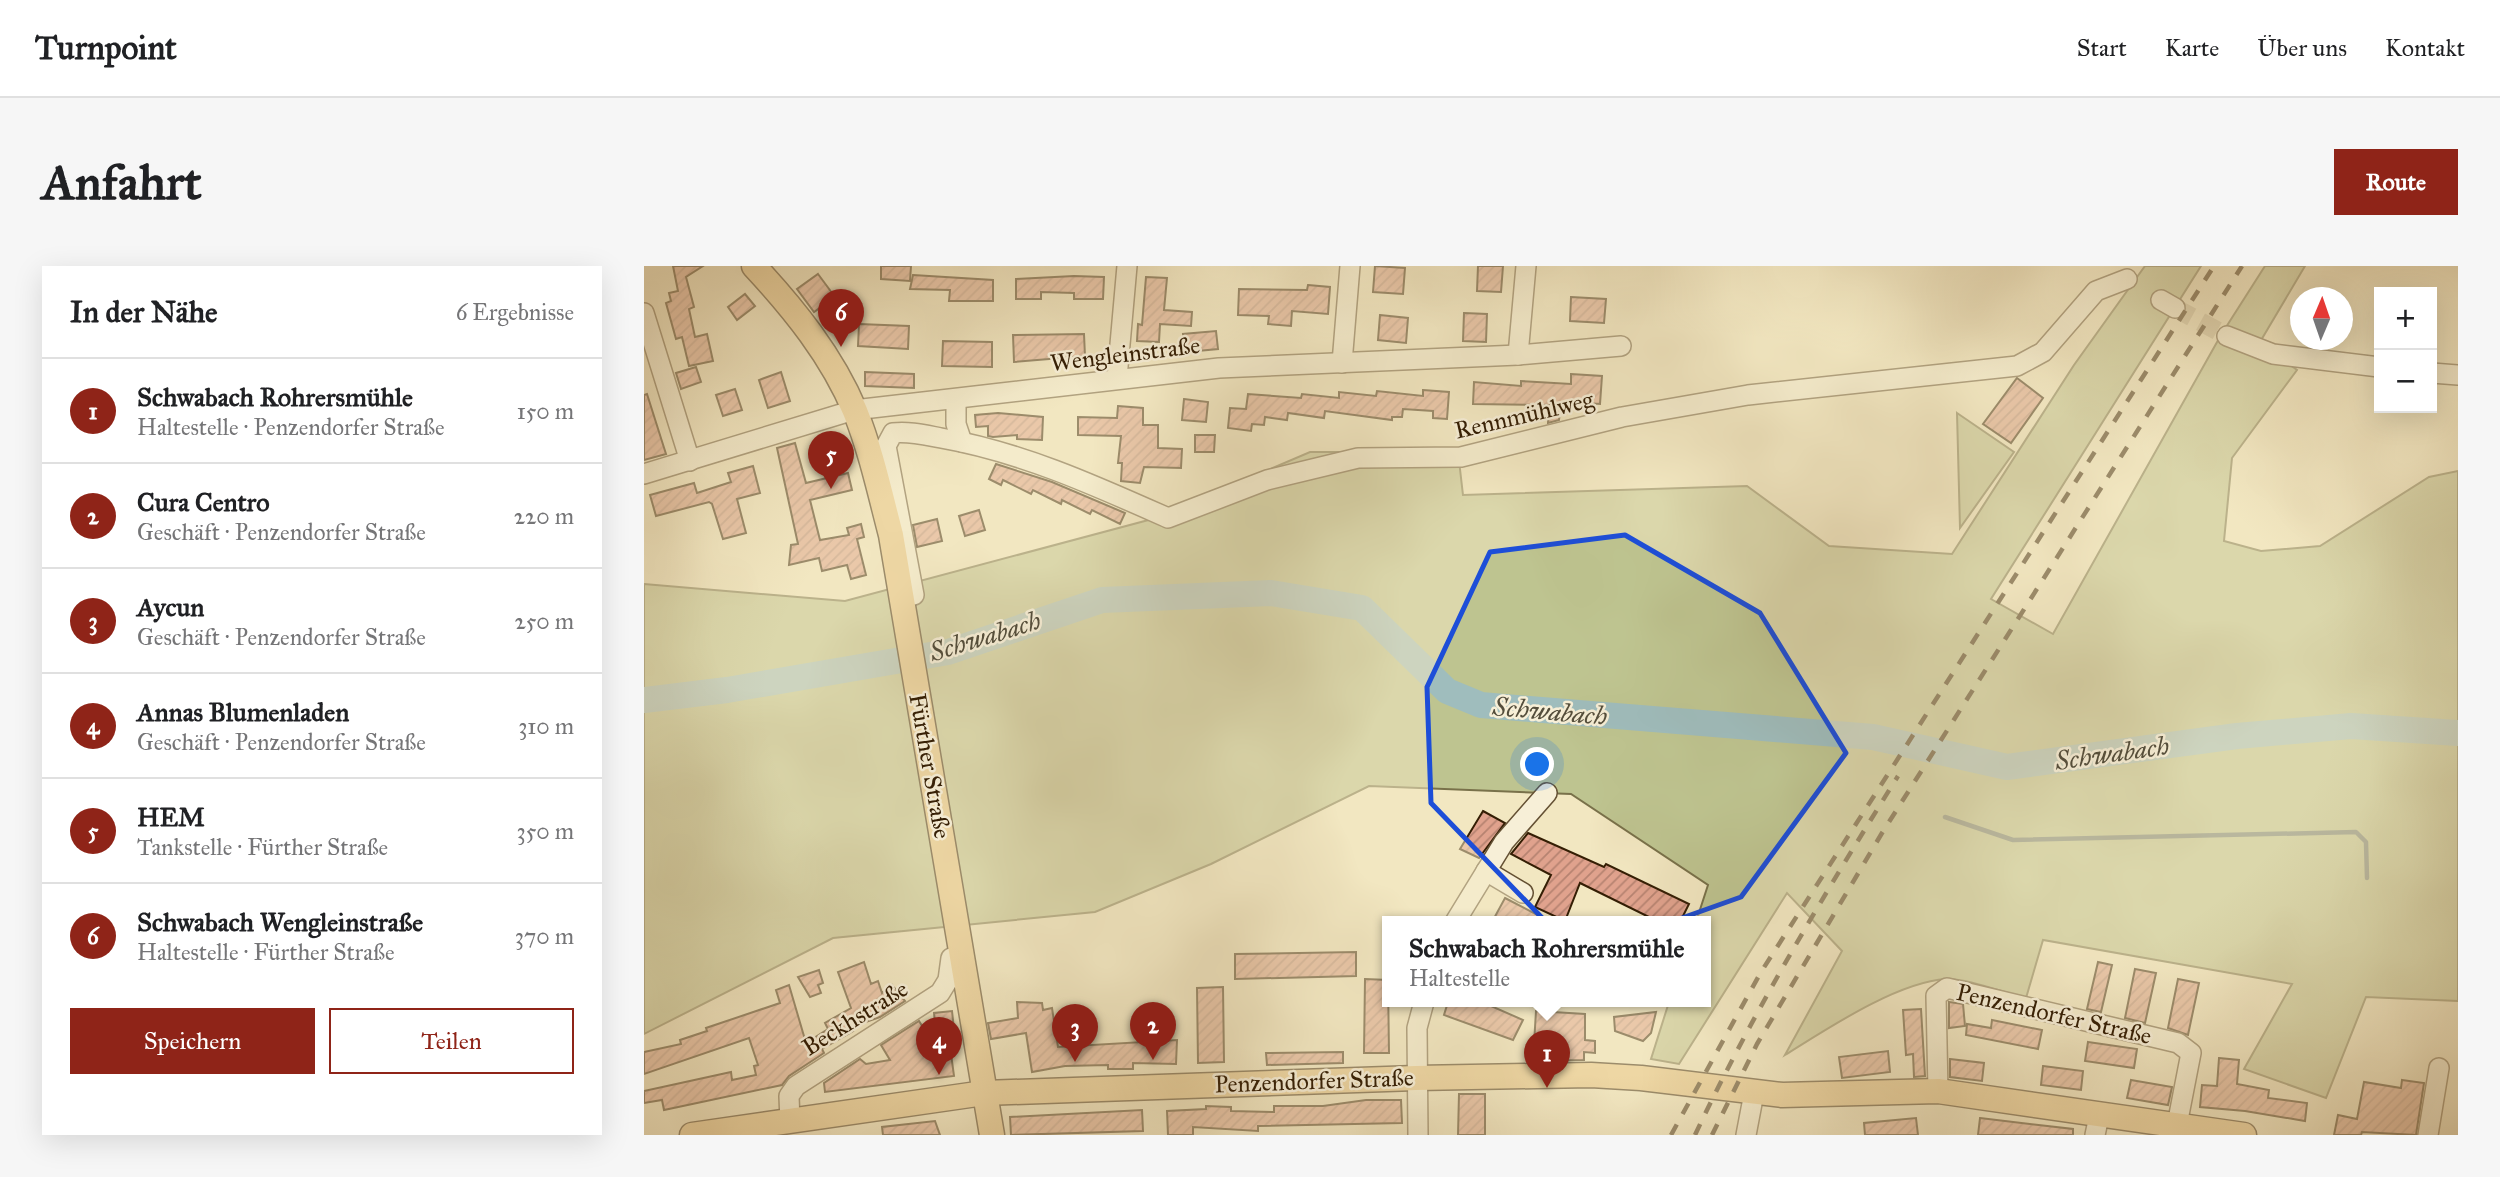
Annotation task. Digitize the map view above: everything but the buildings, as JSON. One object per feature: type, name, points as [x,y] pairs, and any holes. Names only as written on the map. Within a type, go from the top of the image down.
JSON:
[{"type":"main road","name":"Fürther Straße","points":[[754,266],[804,324],[829,362],[854,410],[891,535],[992,1135]]},
{"type":"main road","name":"Penzendorfer Straße","points":[[692,1135],[984,1093],[1416,1078],[1619,1076],[1754,1093],[1815,1096],[1938,1091],[2097,1125],[2177,1125],[2234,1134]]},
{"type":"street","points":[[1117,378],[1127,266]]},
{"type":"street","points":[[1342,363],[1350,266]]},
{"type":"street","points":[[1518,355],[1526,266]]},
{"type":"street","name":"Rennmühlweg","points":[[914,595],[886,446],[893,433],[903,432],[962,442],[1058,469],[1168,518],[1267,480],[1358,457],[1461,457],[1622,418],[1748,395],[2017,366],[2043,352],[2095,291],[2127,279]]},
{"type":"street","points":[[644,313],[690,461]]},
{"type":"street","points":[[2227,336],[2273,354],[2374,366]]},
{"type":"street","name":"Wengleinstraße","points":[[644,474],[854,410],[1219,368],[1518,355],[1621,346]]},
{"type":"street","points":[[2437,373],[2458,375]]},
{"type":"street","points":[[956,399],[956,424],[962,442]]},
{"type":"street","points":[[1459,916],[1504,842],[1547,793]]},
{"type":"street","points":[[1486,870],[1523,893]]},
{"type":"street","name":"Beckhstraße","points":[[790,1122],[789,1096],[796,1086],[940,993],[948,979],[951,958]]},
{"type":"street","name":"Penzendorfer Straße","points":[[1938,1091],[1936,996],[1947,988],[2178,1043],[2191,1053],[2177,1125]]},
{"type":"street","points":[[1418,1135],[1417,1028],[1423,1007]]},
{"type":"street","points":[[2428,1135],[2439,1068]]},
{"type":"street","points":[[1746,1135],[1754,1093]]},
{"type":"highlighted area","points":[[1625,535],[1760,613],[1846,753],[1741,897],[1578,955],[1431,803],[1427,687],[1490,552]]},
{"type":"green space","points":[[2145,266],[2201,266],[1991,599],[2053,634],[2221,335],[2265,266],[2305,266],[2290,287],[2260,342],[2297,370],[2232,458],[2224,541],[2261,551],[2320,546],[2429,477],[2458,471],[2458,1001],[2366,997],[2326,1098],[2244,1069],[2292,984],[2043,940],[2026,998],[1955,979],[1927,982],[1906,988],[1863,1008],[1785,1055],[1842,951],[1787,893],[1679,1064],[1651,1059],[1667,1007],[1711,1007],[1711,916],[1698,916],[1708,885],[1571,794],[1369,786],[1211,864],[1095,912],[833,938],[644,1034],[644,584],[845,601],[1156,518],[1310,452],[1458,452],[1463,495],[1747,486],[1829,546],[1952,554],[2074,365]]},
{"type":"green space","points":[[1957,413],[2014,452],[1960,528]]},
{"type":"waterway","name":"Schwabach","points":[[644,700],[727,690],[948,652],[1102,600],[1271,593],[1362,608],[1447,691],[1481,705],[1873,737],[2007,767],[2237,736],[2351,726],[2458,733]]},
{"type":"waterway","points":[[1945,817],[2013,840],[2356,832],[2366,842],[2367,878]]},
{"type":"tunnel","points":[[2175,308],[2227,336]]},
{"type":"railway","points":[[1671,1135],[1761,972],[2214,266]]},
{"type":"railway","points":[[1712,1135],[1757,1044],[1882,833],[2242,266]]},
{"type":"railway","points":[[1695,1135],[1741,1043],[1791,953],[1898,776]]},
{"type":"place","name":"Schwabach Wengleinstraße","points":[[841,347]]},
{"type":"place","name":"HEM","points":[[831,489]]},
{"type":"place","name":"Cura Centro","points":[[1153,1060]]},
{"type":"place","name":"Aycun","points":[[1075,1062]]},
{"type":"place","name":"Annas Blumenladen","points":[[939,1075]]},
{"type":"place","name":"Schwabach Rohrersmühle","points":[[1547,1088]]}]
